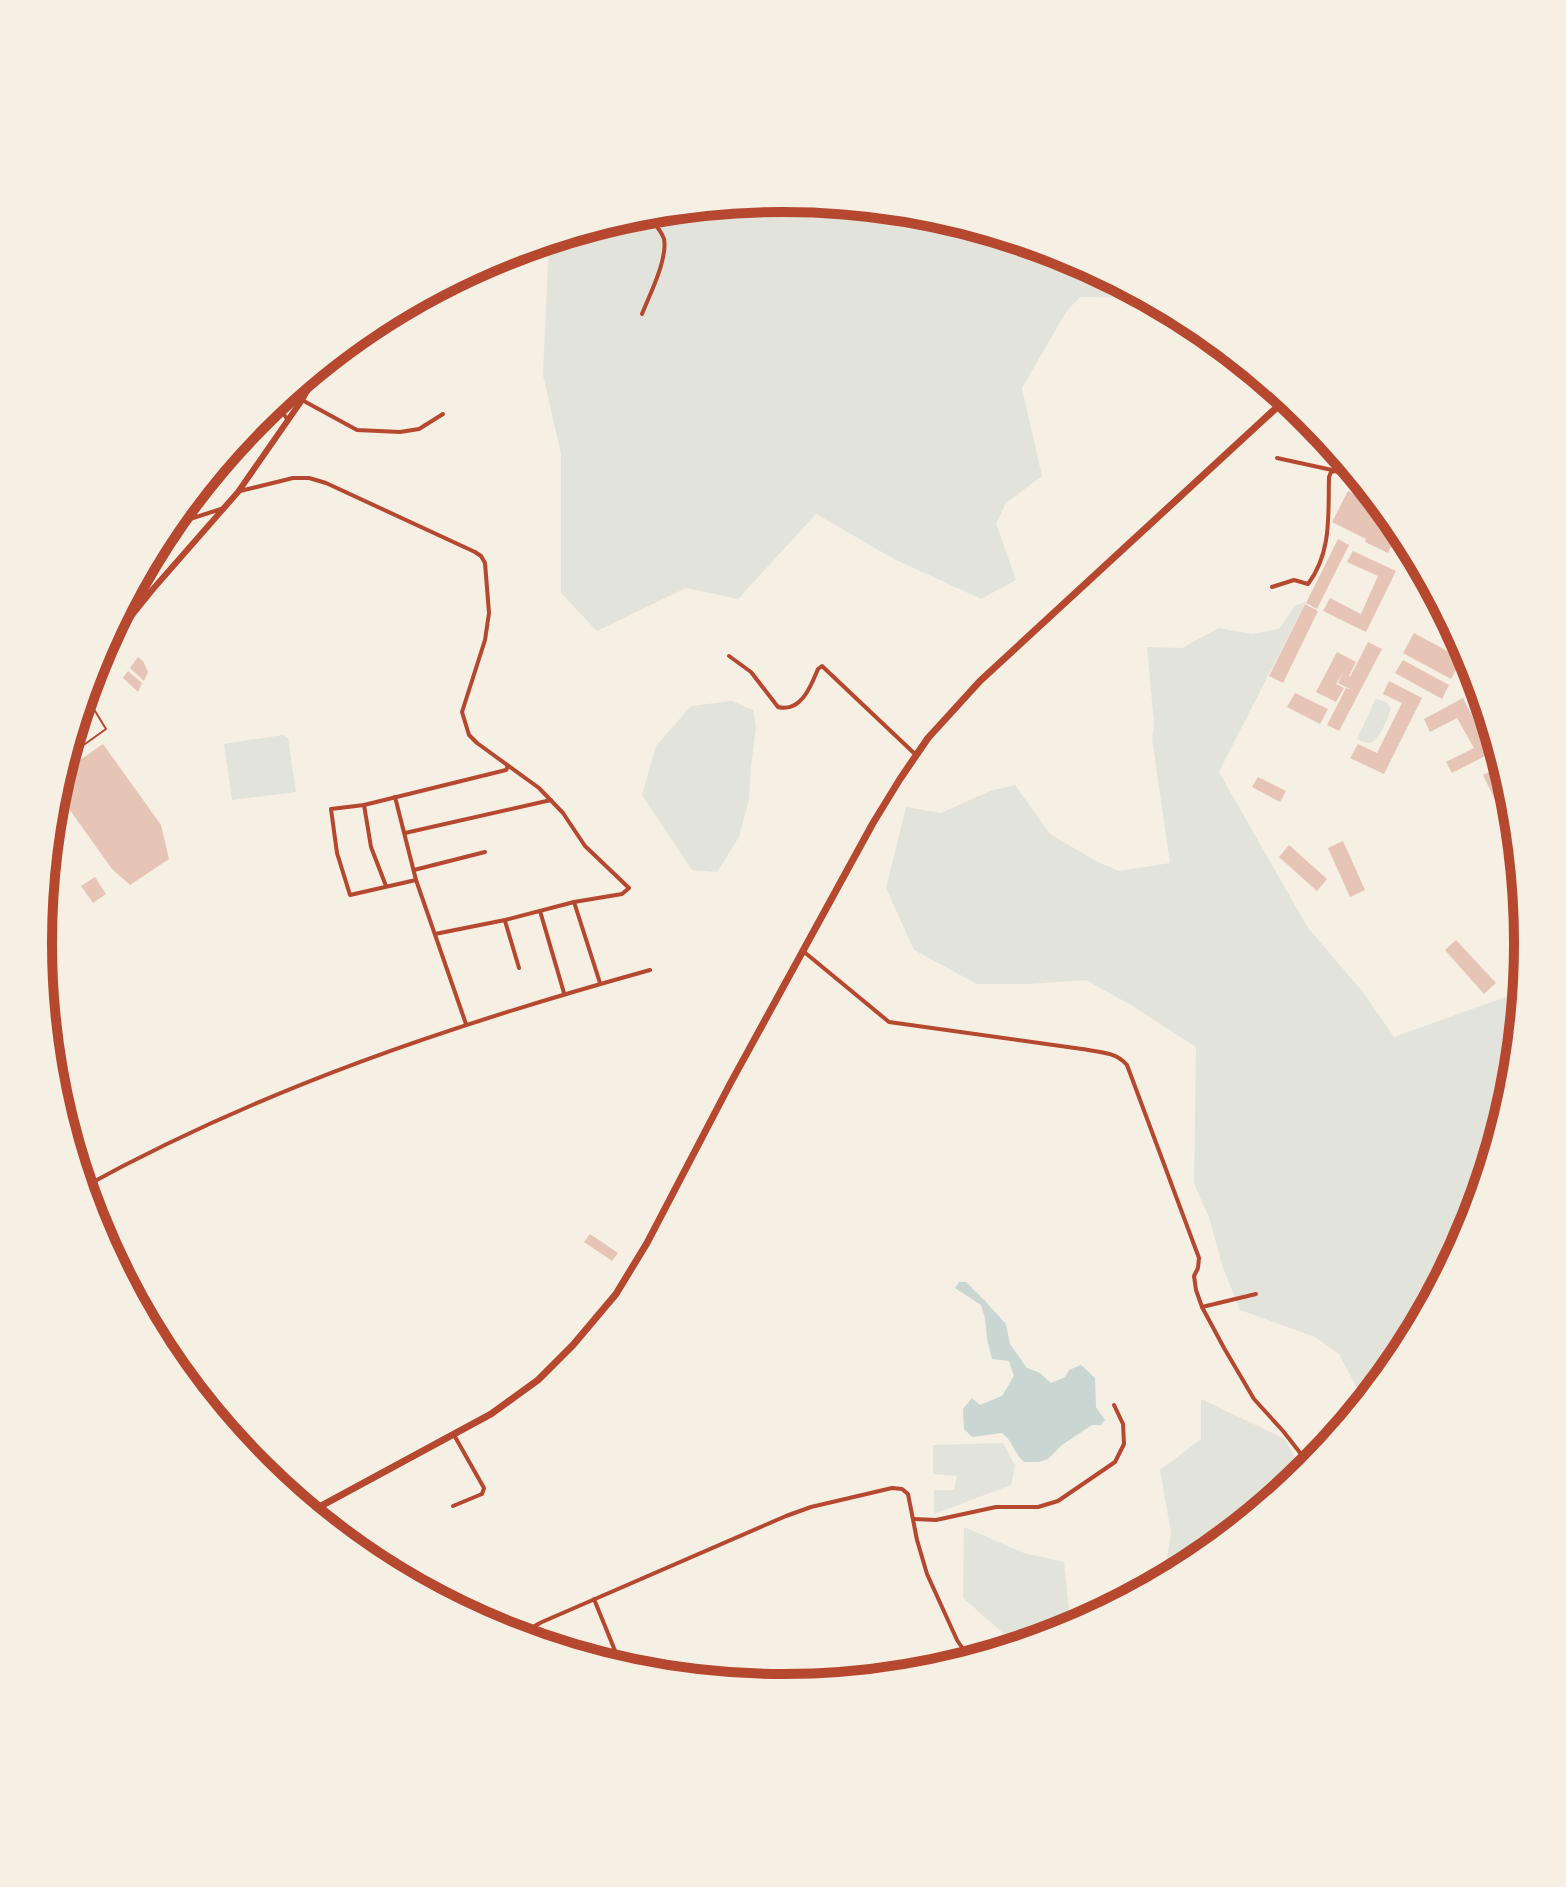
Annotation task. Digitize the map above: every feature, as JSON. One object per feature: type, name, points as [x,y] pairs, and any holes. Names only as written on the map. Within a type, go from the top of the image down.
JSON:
[{"type":"main road","points":[[126,623],[238,492],[309,388]]},
{"type":"main road","points":[[319,1507],[491,1414],[538,1380],[573,1345],[616,1294],[647,1243],[878,814],[916,755],[980,681],[1278,406]]},
{"type":"street","points":[[642,314],[664,253],[662,235],[654,225]]},
{"type":"street","points":[[302,400],[357,430],[400,432],[419,429],[443,414]]},
{"type":"street","points":[[282,412],[288,420]]},
{"type":"street","points":[[1277,458],[1344,475]]},
{"type":"street","points":[[1272,587],[1294,580],[1310,583],[1322,561],[1326,545],[1329,477],[1335,471]]},
{"type":"street","points":[[238,492],[293,478],[309,478],[326,483],[481,556],[485,563],[489,613],[485,640],[462,717],[469,735],[539,788],[563,813],[585,846],[629,888],[622,894],[435,934]]},
{"type":"street","points":[[188,519],[225,507]]},
{"type":"street","points":[[729,656],[751,672],[778,707],[783,709],[802,700],[822,666],[916,755]]},
{"type":"street","points":[[416,880],[350,895],[337,853],[331,809],[364,805],[506,770],[508,766]]},
{"type":"street","points":[[395,797],[416,880],[466,1024]]},
{"type":"street","points":[[405,833],[551,800]]},
{"type":"street","points":[[364,805],[371,847],[386,886]]},
{"type":"street","points":[[414,870],[485,852]]},
{"type":"street","points":[[574,902],[600,983]]},
{"type":"street","points":[[540,911],[564,994]]},
{"type":"street","points":[[505,920],[519,968]]},
{"type":"street","points":[[803,951],[889,1022],[1082,1049],[1121,1058],[1127,1065],[1199,1258],[1194,1276],[1202,1307],[1254,1399],[1303,1457]]},
{"type":"street","points":[[93,1183],[273,1095],[343,1067],[466,1024],[650,970]]},
{"type":"street","points":[[1202,1307],[1256,1294]]},
{"type":"street","points":[[914,1519],[936,1520],[996,1507],[1038,1507],[1058,1501],[1115,1462],[1124,1444],[1123,1424],[1114,1405]]},
{"type":"street","points":[[453,1506],[482,1494],[484,1488],[454,1435]]},
{"type":"street","points":[[529,1629],[786,1516],[892,1488],[902,1489],[908,1494],[927,1574],[965,1652]]},
{"type":"street","points":[[594,1599],[618,1655]]},
{"type":"lane","points":[[79,748],[106,729],[92,706]]},
{"type":"shaded area","points":[[783,212],[831,214],[926,227],[1018,251],[1063,268],[1124,298],[1080,297],[1066,312],[1022,388],[1042,476],[1006,503],[996,523],[1016,580],[981,599],[894,559],[816,514],[738,599],[686,588],[597,631],[561,593],[561,454],[543,375],[549,251],[594,237],[688,219]]},
{"type":"shaded area","points":[[1306,601],[1219,772],[1308,928],[1363,992],[1394,1037],[1512,995],[1508,1039],[1489,1133],[1458,1223],[1416,1309],[1360,1393],[1339,1354],[1315,1337],[1240,1310],[1222,1265],[1209,1217],[1194,1184],[1196,1047],[1086,980],[977,984],[914,950],[886,888],[906,807],[941,813],[990,791],[1015,785],[1050,834],[1096,861],[1119,871],[1170,863],[1152,739],[1154,723],[1147,647],[1182,648],[1219,628],[1251,634],[1279,629],[1295,606]]},
{"type":"shaded area","points":[[1376,698],[1387,703],[1391,709],[1377,738],[1367,743],[1357,739]]},
{"type":"shaded area","points":[[732,701],[753,710],[756,727],[749,799],[739,837],[717,872],[692,870],[642,795],[656,746],[691,706]]},
{"type":"shaded area","points":[[283,735],[288,738],[296,792],[232,800],[224,744]]},
{"type":"shaded area","points":[[959,1282],[966,1282],[1006,1324],[1010,1344],[1027,1368],[1040,1373],[1051,1383],[1081,1365],[1095,1378],[1096,1407],[1105,1420],[1101,1425],[1092,1425],[1062,1445],[1048,1459],[1038,1462],[1024,1462],[1002,1433],[972,1437],[964,1429],[963,1409],[972,1398],[980,1405],[1002,1396],[1014,1376],[1009,1361],[992,1359],[981,1305],[955,1288]]},
{"type":"shaded area","points":[[1201,1399],[1285,1439],[1297,1462],[1228,1523],[1166,1566],[1171,1533],[1160,1470],[1201,1439]]},
{"type":"shaded area","points":[[1003,1443],[1015,1466],[1011,1485],[934,1514],[934,1490],[954,1490],[957,1476],[933,1474],[933,1445]]},
{"type":"shaded area","points":[[964,1527],[1024,1553],[1064,1562],[1070,1616],[1009,1639],[963,1598]]},
{"type":"building","points":[[1348,491],[1364,500],[1396,545],[1388,553],[1332,522]]},
{"type":"building","points":[[1338,539],[1349,545],[1317,609],[1306,603]]},
{"type":"building","points":[[1353,551],[1396,571],[1366,632],[1323,611],[1330,598],[1361,614],[1378,576],[1347,562]]},
{"type":"building","points":[[1305,604],[1318,611],[1283,683],[1269,676]]},
{"type":"building","points":[[1414,633],[1454,655],[1459,665],[1451,679],[1403,653]]},
{"type":"building","points":[[1368,642],[1382,649],[1339,731],[1327,725],[1346,688],[1352,690],[1338,683],[1343,673],[1336,684],[1344,688],[1336,702],[1316,692],[1337,652],[1356,662],[1350,677]]},
{"type":"building","points":[[138,657],[148,672],[144,681],[130,668]]},
{"type":"building","points":[[1403,660],[1449,685],[1442,699],[1395,673]]},
{"type":"building","points":[[128,671],[142,683],[138,692],[123,678]]},
{"type":"building","points":[[1389,681],[1422,698],[1384,774],[1350,758],[1358,744],[1377,753],[1402,703],[1383,694]]},
{"type":"building","points":[[1295,693],[1328,709],[1320,724],[1287,707]]},
{"type":"building","points":[[1463,698],[1489,754],[1452,773],[1446,762],[1474,748],[1457,718],[1430,732],[1424,719]]},
{"type":"building","points":[[103,744],[161,825],[169,859],[130,885],[112,869],[67,806],[75,764]]},
{"type":"building","points":[[1493,770],[1502,815],[1483,775]]},
{"type":"building","points":[[1258,777],[1286,791],[1280,802],[1252,787]]},
{"type":"building","points":[[1343,841],[1365,890],[1350,897],[1328,848]]},
{"type":"building","points":[[1289,845],[1327,879],[1317,891],[1279,857]]},
{"type":"building","points":[[95,877],[106,894],[93,903],[81,886]]},
{"type":"building","points":[[1456,940],[1496,983],[1484,994],[1445,950]]},
{"type":"building","points":[[590,1234],[618,1253],[612,1261],[584,1242]]}]
